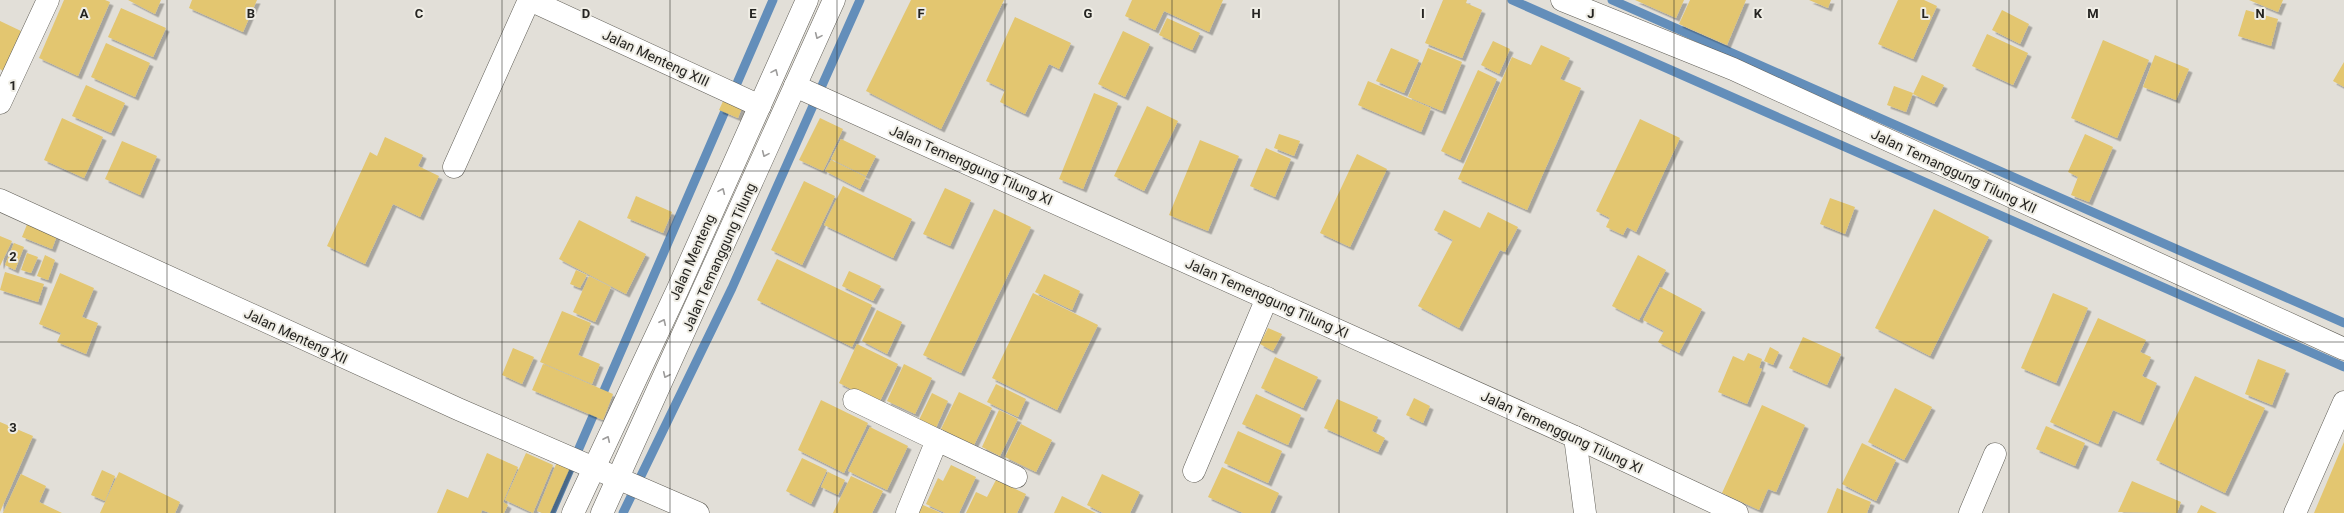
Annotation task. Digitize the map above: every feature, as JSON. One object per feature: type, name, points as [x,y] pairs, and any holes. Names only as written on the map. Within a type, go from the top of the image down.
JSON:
[{"type":"street","points":[[0,103],[48,0]]},
{"type":"street","points":[[454,167],[530,0]]},
{"type":"street","name":"Jalan Menteng XIII","points":[[530,0],[760,106]]},
{"type":"street","name":"Jalan Menteng","points":[[573,513],[677,291],[807,0]]},
{"type":"street","name":"Jalan Temanggung Tilung","points":[[602,513],[693,316],[834,0]]},
{"type":"street","name":"Jalan Temanggung Tilung XII","points":[[1562,0],[1733,69],[2344,349]]},
{"type":"street","name":"Jalan Temenggung Tilung XI","points":[[795,86],[1575,437],[1737,513]]},
{"type":"street","name":"Jalan Menteng XII","points":[[0,200],[394,380],[698,513]]},
{"type":"street","points":[[1194,471],[1267,298]]},
{"type":"street","points":[[854,400],[1016,477]]},
{"type":"street","points":[[2294,513],[2344,402]]},
{"type":"street","points":[[1575,437],[1585,513]]},
{"type":"street","points":[[907,513],[938,440]]},
{"type":"street","points":[[1970,513],[1995,454]]},
{"type":"building","points":[[64,0],[105,0],[110,2],[78,76],[39,58]]},
{"type":"building","points":[[128,0],[161,0],[155,14]]},
{"type":"building","points":[[192,0],[257,0],[243,32],[189,8]]},
{"type":"building","points":[[911,0],[1004,0],[941,129],[866,91]]},
{"type":"building","points":[[1132,0],[1223,0],[1209,32],[1164,11],[1155,30],[1125,16]]},
{"type":"building","points":[[1443,0],[1467,0],[1466,3],[1482,10],[1462,58],[1425,43]]},
{"type":"building","points":[[1635,0],[1684,0],[1676,18]]},
{"type":"building","points":[[1690,0],[1746,0],[1727,45],[1679,24]]},
{"type":"building","points":[[1809,0],[1831,0],[1828,8]]},
{"type":"building","points":[[1898,0],[1924,0],[1937,6],[1913,59],[1878,44]]},
{"type":"building","points":[[2249,0],[2283,0],[2278,12]]},
{"type":"building","points":[[121,8],[166,28],[153,57],[108,37]]},
{"type":"building","points":[[2002,10],[2029,24],[2020,44],[1992,30]]},
{"type":"building","points":[[2246,10],[2278,19],[2271,46],[2238,36]]},
{"type":"building","points":[[1015,17],[1071,43],[1059,69],[1049,64],[1025,114],[1000,102],[1005,90],[986,81]]},
{"type":"building","points":[[1167,18],[1200,33],[1192,50],[1159,35]]},
{"type":"building","points":[[0,21],[21,31],[3,71],[0,69]]},
{"type":"building","points":[[1123,31],[1150,44],[1125,97],[1098,84]]},
{"type":"building","points":[[1987,34],[2028,53],[2013,85],[1972,66]]},
{"type":"building","points":[[2103,40],[2149,60],[2117,138],[2071,118]]},
{"type":"building","points":[[1493,41],[1510,49],[1499,74],[1481,65]]},
{"type":"building","points":[[106,43],[150,63],[135,97],[91,77]]},
{"type":"building","points":[[1541,45],[1570,58],[1560,79],[1581,88],[1527,210],[1458,179],[1512,57],[1531,65]]},
{"type":"building","points":[[1391,48],[1419,60],[1404,93],[1376,81]]},
{"type":"building","points":[[1428,48],[1462,62],[1442,111],[1408,97]]},
{"type":"building","points":[[2155,55],[2189,69],[2176,100],[2143,87]]},
{"type":"building","points":[[2344,62],[2344,87],[2333,81]]},
{"type":"building","points":[[1478,70],[1497,79],[1460,160],[1441,151]]},
{"type":"building","points":[[1922,75],[1944,85],[1934,104],[1913,94]]},
{"type":"building","points":[[1368,81],[1431,108],[1421,132],[1358,105]]},
{"type":"building","points":[[86,85],[125,103],[111,133],[72,116]]},
{"type":"building","points":[[1894,86],[1913,93],[1906,112],[1887,105]]},
{"type":"building","points":[[1094,93],[1118,103],[1083,189],[1059,179]]},
{"type":"building","points":[[725,97],[743,105],[738,118],[719,110]]},
{"type":"building","points":[[1147,106],[1178,121],[1144,191],[1114,176]]},
{"type":"building","points":[[62,118],[103,137],[84,178],[44,160]]},
{"type":"building","points":[[820,118],[843,129],[823,171],[799,160]]},
{"type":"building","points":[[1640,119],[1680,138],[1636,232],[1627,227],[1623,235],[1606,227],[1610,218],[1596,211]]},
{"type":"building","points":[[1279,134],[1300,141],[1294,156],[1274,148]]},
{"type":"building","points":[[2085,134],[2113,147],[2089,202],[2071,195],[2078,177],[2068,172]]},
{"type":"building","points":[[385,137],[423,155],[418,166],[439,176],[420,217],[393,204],[365,264],[327,246],[370,152],[377,156]]},
{"type":"building","points":[[841,139],[876,156],[866,176],[831,159]]},
{"type":"building","points":[[1200,140],[1239,156],[1208,231],[1169,215]]},
{"type":"building","points":[[122,141],[157,156],[140,195],[105,179]]},
{"type":"building","points":[[1266,148],[1291,159],[1275,197],[1250,186]]},
{"type":"building","points":[[1357,154],[1387,169],[1350,247],[1320,233]]},
{"type":"building","points":[[831,160],[866,177],[860,189],[825,171]]},
{"type":"building","points":[[804,181],[835,196],[802,265],[771,250]]},
{"type":"building","points":[[843,186],[912,219],[893,258],[824,225]]},
{"type":"building","points":[[945,188],[971,200],[950,246],[923,234]]},
{"type":"building","points":[[636,196],[672,212],[663,233],[627,218]]},
{"type":"building","points":[[1830,198],[1855,207],[1845,234],[1820,224]]},
{"type":"building","points":[[994,209],[1031,227],[961,373],[923,355]]},
{"type":"building","points":[[1934,209],[1989,237],[1930,356],[1875,328]]},
{"type":"building","points":[[1444,210],[1480,228],[1488,212],[1518,227],[1505,252],[1500,250],[1459,328],[1418,306],[1453,240],[1434,230]]},
{"type":"building","points":[[579,220],[646,254],[626,294],[559,259]]},
{"type":"building","points":[[28,222],[58,233],[52,249],[22,237]]},
{"type":"building","points":[[0,236],[12,241],[0,266]]},
{"type":"building","points":[[14,243],[24,247],[15,270],[5,265]]},
{"type":"building","points":[[27,253],[38,257],[31,273],[21,270]]},
{"type":"building","points":[[45,255],[55,260],[48,280],[37,276]]},
{"type":"building","points":[[1638,255],[1666,270],[1639,320],[1612,306]]},
{"type":"building","points":[[777,259],[872,305],[852,347],[757,300]]},
{"type":"building","points":[[576,270],[587,275],[580,288],[570,284]]},
{"type":"building","points":[[849,271],[881,286],[873,301],[842,286]]},
{"type":"building","points":[[5,272],[44,284],[38,302],[0,290]]},
{"type":"building","points":[[60,273],[94,288],[82,317],[98,323],[86,354],[57,342],[61,333],[39,324]]},
{"type":"building","points":[[1044,274],[1080,291],[1072,310],[1035,292]]},
{"type":"building","points":[[589,276],[611,287],[595,322],[573,312]]},
{"type":"building","points":[[1660,287],[1702,309],[1679,353],[1658,342],[1664,331],[1643,320]]},
{"type":"building","points":[[1033,293],[1098,325],[1057,410],[992,378]]},
{"type":"building","points":[[2053,293],[2088,308],[2056,383],[2021,368]]},
{"type":"building","points":[[877,310],[902,322],[887,354],[862,341]]},
{"type":"building","points":[[562,311],[591,323],[578,355],[600,364],[592,384],[540,362]]},
{"type":"building","points":[[2098,318],[2146,340],[2140,352],[2151,357],[2142,376],[2157,383],[2140,422],[2113,410],[2098,444],[2050,422]]},
{"type":"building","points":[[1268,328],[1282,334],[1273,351],[1260,344]]},
{"type":"building","points":[[1803,337],[1841,354],[1827,385],[1789,368]]},
{"type":"building","points":[[857,344],[898,364],[879,403],[839,383]]},
{"type":"building","points":[[1770,347],[1779,352],[1773,365],[1764,361]]},
{"type":"building","points":[[513,348],[534,357],[522,384],[502,375]]},
{"type":"building","points":[[1748,353],[1762,359],[1759,368],[1762,369],[1747,404],[1718,392],[1733,356],[1744,361]]},
{"type":"building","points":[[1275,357],[1318,377],[1303,408],[1261,388]]},
{"type":"building","points":[[2258,359],[2286,370],[2272,405],[2245,394]]},
{"type":"building","points":[[543,364],[613,394],[603,420],[532,390]]},
{"type":"building","points":[[904,364],[932,378],[915,414],[887,401]]},
{"type":"building","points":[[2195,376],[2265,408],[2225,493],[2156,460]]},
{"type":"building","points":[[996,384],[1026,399],[1018,417],[987,402]]},
{"type":"building","points":[[1895,388],[1932,407],[1904,460],[1868,442]]},
{"type":"building","points":[[959,392],[992,408],[974,445],[941,429]]},
{"type":"building","points":[[932,393],[948,401],[935,430],[918,422]]},
{"type":"building","points":[[1256,394],[1301,415],[1288,445],[1242,424]]},
{"type":"building","points":[[1414,398],[1430,406],[1423,423],[1406,415]]},
{"type":"building","points":[[1337,399],[1378,417],[1372,431],[1385,438],[1378,452],[1324,428]]},
{"type":"building","points":[[821,400],[868,423],[844,473],[798,450]]},
{"type":"building","points":[[1762,405],[1805,425],[1776,492],[1768,489],[1759,510],[1722,493]]},
{"type":"building","points":[[999,410],[1018,419],[1000,456],[982,447]]},
{"type":"building","points":[[0,422],[33,436],[0,512]]},
{"type":"building","points":[[1021,424],[1052,440],[1036,472],[1005,457]]},
{"type":"building","points":[[2046,426],[2085,443],[2075,466],[2036,449]]},
{"type":"building","points":[[870,427],[908,446],[887,490],[848,471]]},
{"type":"building","points":[[1238,431],[1282,451],[1268,483],[1224,463]]},
{"type":"building","points":[[2344,442],[2344,513],[2314,513]]},
{"type":"building","points":[[1862,443],[1896,460],[1876,501],[1842,484]]},
{"type":"building","points":[[487,453],[518,467],[503,502],[508,505],[504,513],[490,513],[482,510],[481,513],[437,513],[447,489],[468,498]]},
{"type":"building","points":[[526,453],[553,465],[533,513],[505,500]]},
{"type":"building","points":[[559,457],[572,463],[550,513],[542,513],[537,511]]},
{"type":"building","points":[[802,458],[827,470],[811,504],[786,491]]},
{"type":"building","points":[[951,465],[976,477],[959,513],[945,513],[926,504],[938,478],[943,481]]},
{"type":"building","points":[[1222,467],[1279,493],[1270,513],[1243,513],[1208,497]]},
{"type":"building","points":[[102,470],[115,476],[105,501],[91,495]]},
{"type":"building","points":[[119,472],[180,502],[175,513],[100,513]]},
{"type":"building","points":[[828,472],[845,480],[838,495],[821,487]]},
{"type":"building","points":[[21,474],[46,486],[39,502],[62,513],[3,513]]},
{"type":"building","points":[[1102,474],[1140,492],[1130,513],[1103,513],[1087,505]]},
{"type":"building","points":[[851,476],[883,491],[872,513],[833,513]]},
{"type":"building","points":[[996,480],[1026,494],[1017,513],[966,513],[976,492],[987,497]]},
{"type":"building","points":[[2132,481],[2181,502],[2177,513],[2118,512]]},
{"type":"building","points":[[1837,488],[1871,502],[1867,513],[1827,513]]},
{"type":"building","points":[[1062,496],[1096,513],[1054,513]]},
{"type":"building","points":[[923,505],[941,513],[919,513]]},
{"type":"building","points":[[2201,505],[2217,513],[2197,513]]},
{"type":"waterway","points":[[551,513],[773,0]]},
{"type":"waterway","points":[[623,513],[732,288],[860,0]]},
{"type":"waterway","points":[[1512,0],[2344,367]]},
{"type":"waterway","points":[[1612,0],[2344,323]]}]
